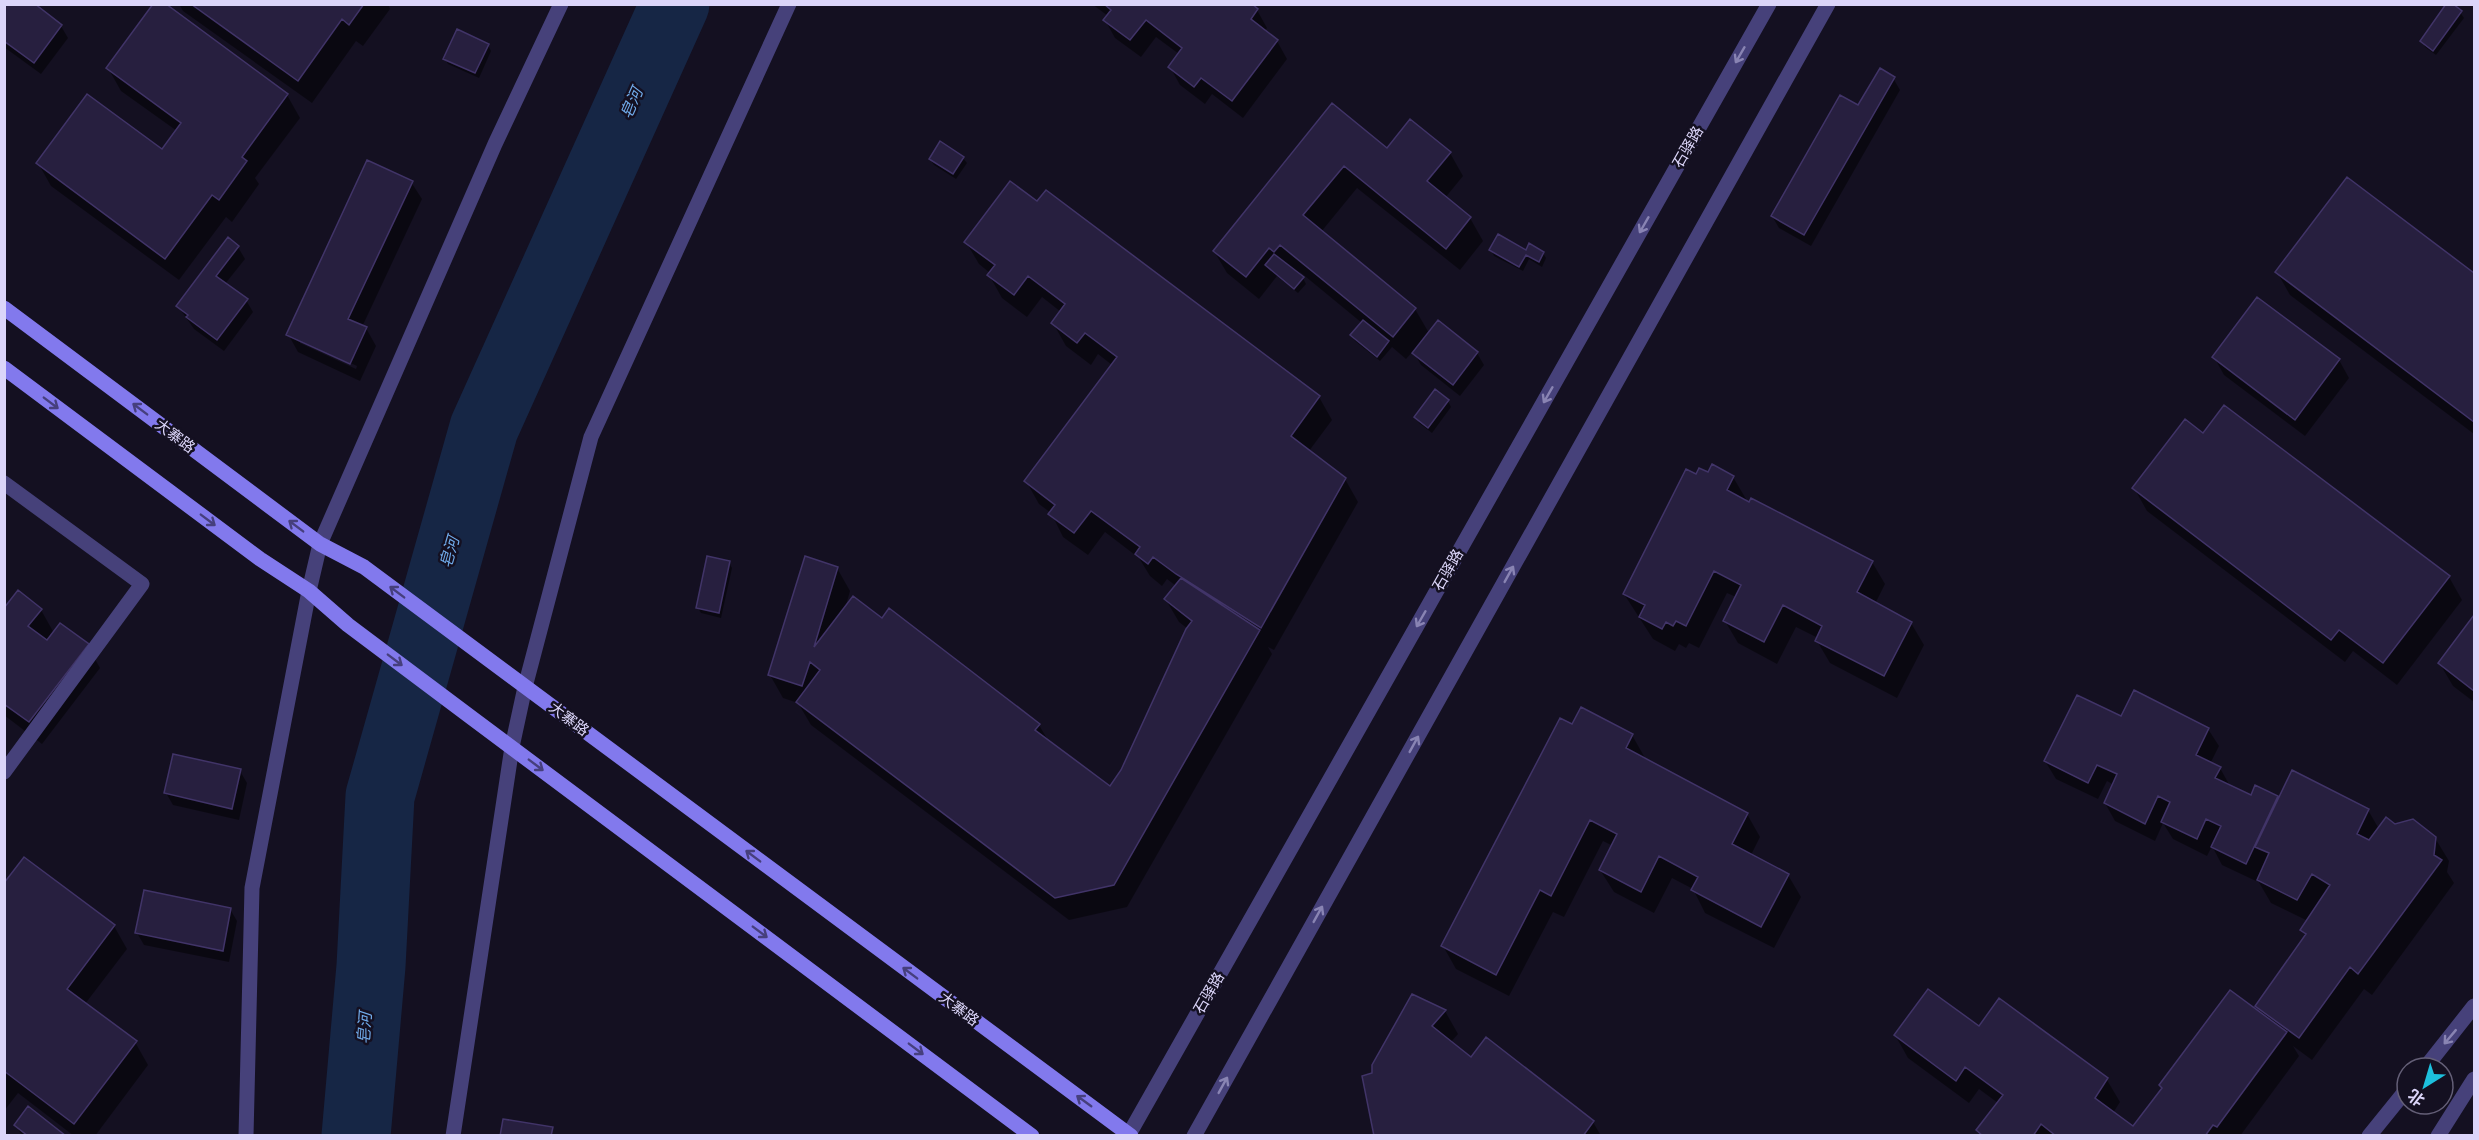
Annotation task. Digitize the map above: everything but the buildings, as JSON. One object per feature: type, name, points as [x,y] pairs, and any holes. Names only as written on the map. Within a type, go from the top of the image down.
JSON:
[{"type":"main road","name":"大寨路","points":[[4,308],[320,544],[364,567],[1129,1135]]},
{"type":"main road","points":[[4,368],[250,552],[309,591],[348,625],[1032,1136]]},
{"type":"street","points":[[246,1136],[252,888],[320,544],[495,144],[561,4]]},
{"type":"street","points":[[453,1136],[512,747],[525,687],[591,436],[789,4]]},
{"type":"street","name":"石驿路","points":[[1129,1135],[1769,4]]},
{"type":"street","points":[[1194,1136],[1828,4]]},
{"type":"street","points":[[4,483],[142,584],[4,772]]},
{"type":"street","points":[[2435,1056],[2475,1006]]},
{"type":"street","points":[[2438,1136],[2475,1079]]},
{"type":"street","points":[[2368,1136],[2395,1103]]},
{"type":"waterway","name":"皂河","points":[[356,1136],[371,966],[380,796],[484,428],[675,4]]}]
